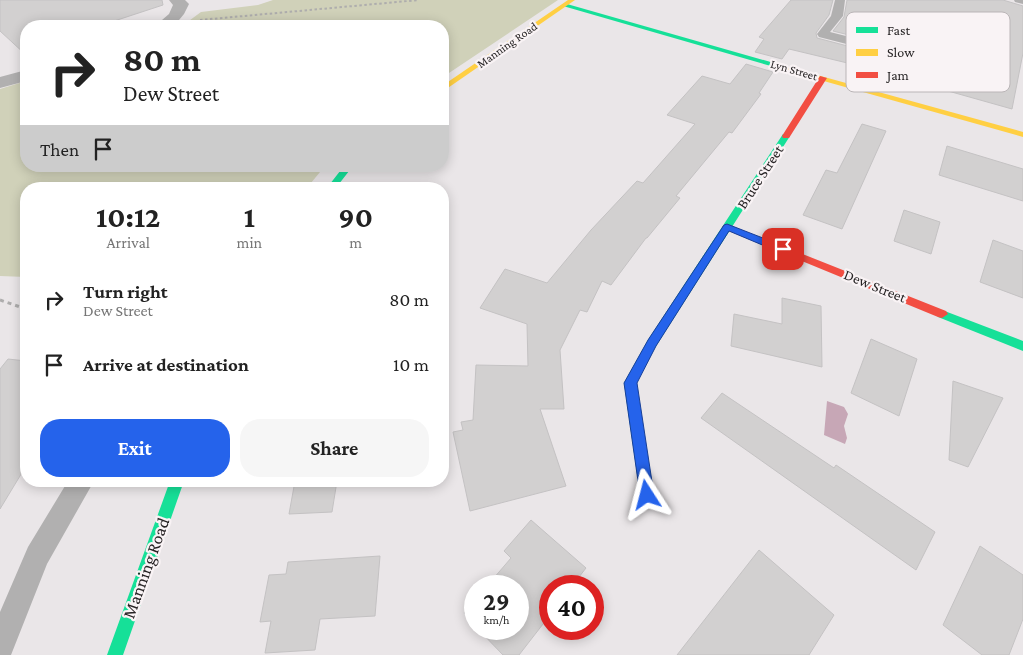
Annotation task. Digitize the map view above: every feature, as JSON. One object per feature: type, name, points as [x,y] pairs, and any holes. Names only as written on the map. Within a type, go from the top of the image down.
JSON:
[{"type":"street","points":[[170,20],[181,4],[176,0]]},
{"type":"street","name":"Lyn Street","points":[[568,3],[846,85]]},
{"type":"street","name":"Manning Road","points":[[449,85],[568,3]]},
{"type":"street","points":[[0,83],[20,77]]},
{"type":"street","name":"Bruce Street","points":[[647,495],[630,383],[652,343],[823,78]]},
{"type":"street","name":"Lyn Street","points":[[872,92],[1023,135]]},
{"type":"street","points":[[336,182],[344,172]]},
{"type":"street","name":"Dew Street","points":[[727,227],[1023,346]]},
{"type":"street","name":"Manning Road","points":[[115,655],[175,487]]},
{"type":"lane","points":[[840,0],[837,16],[824,34],[846,40]]},
{"type":"lane","points":[[1019,0],[1023,1]]},
{"type":"lane","points":[[0,646],[37,556],[78,487]]},
{"type":"path","points":[[209,20],[419,0]]},
{"type":"path","points":[[0,300],[20,307]]},
{"type":"green space","points":[[273,0],[558,0],[449,73],[449,20],[190,20],[201,12],[258,5]]},
{"type":"green space","points":[[20,83],[20,172],[320,172],[312,182],[20,182],[20,277],[0,276],[0,89]]},
{"type":"shaded area","points":[[827,401],[844,407],[848,414],[844,426],[847,438],[845,444],[824,435]]},
{"type":"building","points":[[0,0],[162,0],[163,5],[117,20],[20,20],[20,49],[0,31]]},
{"type":"building","points":[[791,0],[833,0],[829,15],[816,33],[817,38],[846,46],[846,63],[789,49],[782,59],[755,52],[764,39],[759,37]]},
{"type":"building","points":[[847,0],[1003,0],[1023,6],[1023,53],[1012,109],[952,92],[1010,92],[1010,12],[846,12],[846,34],[833,31],[844,17]]},
{"type":"building","points":[[746,64],[773,72],[759,93],[761,94],[732,133],[729,132],[676,196],[680,198],[646,238],[611,285],[602,281],[587,312],[580,310],[560,350],[564,409],[540,409],[566,486],[470,511],[453,432],[463,430],[461,422],[473,420],[476,365],[528,366],[527,324],[480,308],[505,269],[547,283],[591,230],[637,181],[643,183],[695,124],[667,115],[702,76],[730,84]]},
{"type":"building","points":[[862,124],[886,131],[842,229],[803,215],[826,170],[837,173]]},
{"type":"building","points":[[947,146],[1023,169],[1023,201],[939,175]]},
{"type":"building","points":[[904,210],[940,222],[931,254],[894,241]]},
{"type":"building","points":[[993,240],[1023,251],[1023,298],[980,282]]},
{"type":"building","points":[[782,298],[821,306],[822,367],[731,346],[734,314],[782,324]]},
{"type":"building","points":[[871,339],[917,359],[899,416],[851,393]]},
{"type":"building","points":[[8,359],[20,360],[20,476],[0,509],[0,369]]},
{"type":"building","points":[[953,381],[1003,398],[968,467],[949,460]]},
{"type":"building","points":[[722,393],[834,468],[836,465],[935,532],[916,570],[701,418]]},
{"type":"building","points":[[294,487],[336,487],[332,512],[289,514]]},
{"type":"building","points":[[531,520],[586,568],[581,575],[539,575],[539,629],[519,655],[503,655],[489,640],[529,640],[529,575],[496,575],[511,558],[504,551]]},
{"type":"building","points":[[980,546],[1023,575],[1023,619],[1009,655],[982,655],[943,625]]},
{"type":"building","points":[[759,550],[834,615],[809,655],[677,655]]},
{"type":"building","points":[[380,556],[375,616],[320,619],[315,650],[265,653],[271,621],[260,622],[269,575],[286,574],[288,562]]},
{"type":"traffic: fast","points":[[565,5],[791,69]]},
{"type":"traffic: fast","points":[[647,495],[630,383],[652,343],[786,136]]},
{"type":"traffic: fast","points":[[336,182],[344,172]]},
{"type":"traffic: fast","points":[[942,314],[1023,346]]},
{"type":"traffic: fast","points":[[115,655],[175,487]]},
{"type":"traffic: slow","points":[[449,85],[572,0]]},
{"type":"traffic: slow","points":[[791,69],[846,85]]},
{"type":"traffic: slow","points":[[872,92],[1023,135]]},
{"type":"traffic: jam","points":[[786,136],[823,78]]},
{"type":"traffic: jam","points":[[727,227],[942,314]]},
{"type":"route","points":[[647,495],[630,383],[652,343],[727,227],[783,249]]}]
